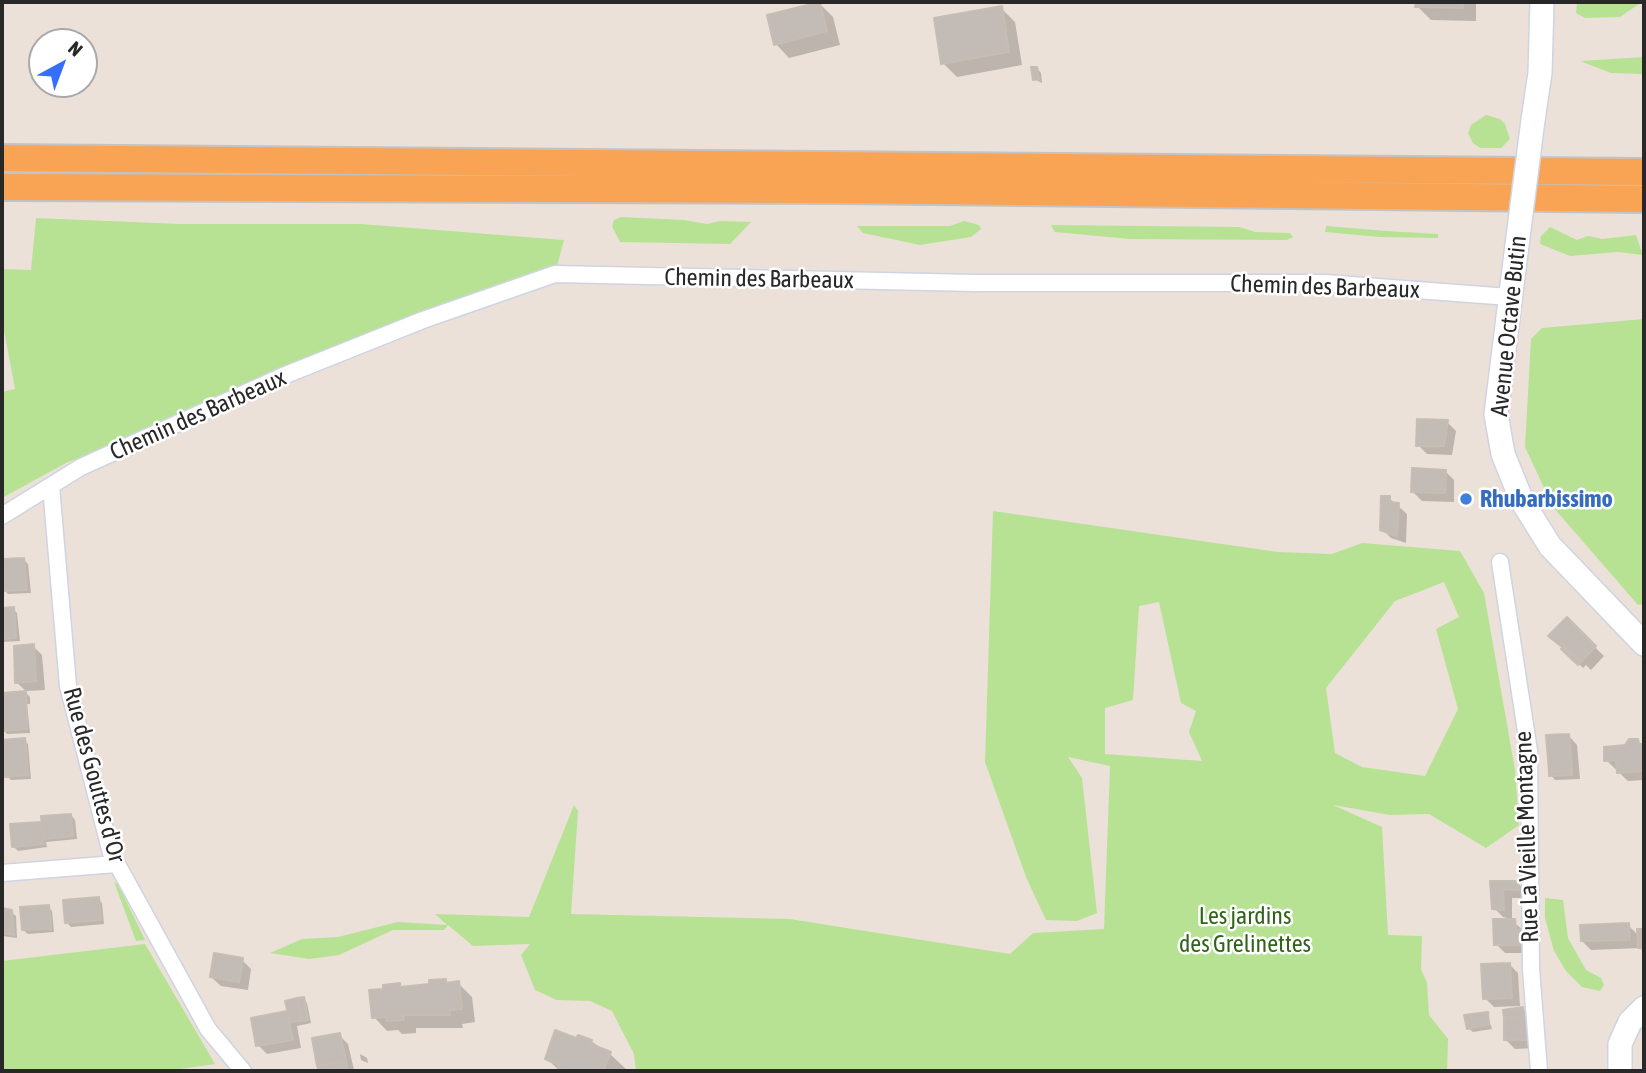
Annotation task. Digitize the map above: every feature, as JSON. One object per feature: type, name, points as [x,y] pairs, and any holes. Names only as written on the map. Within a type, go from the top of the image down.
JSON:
[{"type":"highway","points":[[2,158],[1644,172]]},
{"type":"highway","points":[[2,187],[841,190],[1644,199]]},
{"type":"main road","name":"Avenue Octave Butin","points":[[1542,2],[1540,73],[1496,414],[1499,436],[1511,480],[1550,546],[1644,643]]},
{"type":"main road","points":[[1620,1071],[1620,1044],[1630,1021],[1644,1008]]},
{"type":"street","name":"Chemin des Barbeaux","points":[[2,516],[81,467],[283,376],[423,320],[555,274],[975,283],[1325,283],[1510,297]]},
{"type":"street","name":"Rue des Gouttes d'Or","points":[[51,486],[68,687],[116,864],[208,1029],[243,1071]]},
{"type":"street","name":"Rue La Vieille Montagne","points":[[1500,562],[1528,751],[1531,969],[1539,1071]]},
{"type":"street","points":[[2,873],[116,864]]},
{"type":"green space","points":[[1577,4],[1639,4],[1620,17],[1585,18],[1576,13]]},
{"type":"green space","points":[[1644,57],[1644,74],[1611,73],[1580,61]]},
{"type":"green space","points":[[1486,115],[1500,119],[1505,124],[1510,139],[1501,148],[1480,148],[1473,143],[1468,133],[1471,125]]},
{"type":"green space","points":[[621,217],[684,220],[707,224],[720,221],[751,222],[730,244],[620,242],[612,226],[614,220]]},
{"type":"green space","points":[[36,218],[180,224],[361,224],[564,240],[555,274],[423,320],[66,463],[2,498],[2,392],[15,389],[2,320],[2,269],[31,270]]},
{"type":"green space","points":[[964,221],[979,225],[981,229],[971,237],[920,245],[863,233],[857,226],[950,226]]},
{"type":"green space","points":[[1051,225],[1240,227],[1255,232],[1290,233],[1293,237],[1287,240],[1130,239],[1055,232]]},
{"type":"green space","points":[[1326,226],[1438,234],[1438,238],[1325,232]]},
{"type":"green space","points":[[1550,227],[1577,240],[1588,236],[1602,239],[1636,235],[1643,255],[1618,252],[1570,256],[1540,244],[1541,236]]},
{"type":"green space","points":[[1644,319],[1644,604],[1638,605],[1553,507],[1525,447],[1531,339],[1542,328]]},
{"type":"green space","name":"Les jardins des Grelinettes","points":[[993,511],[1278,552],[1332,554],[1362,543],[1460,551],[1484,593],[1515,770],[1519,825],[1486,848],[1429,814],[1390,815],[1333,805],[1382,827],[1388,935],[1422,936],[1421,969],[1427,983],[1429,1015],[1448,1039],[1447,1071],[636,1071],[634,1054],[612,1011],[590,1001],[557,1000],[535,990],[521,955],[530,944],[473,946],[448,925],[444,930],[393,930],[339,955],[309,959],[270,953],[302,939],[338,937],[398,922],[447,925],[435,914],[529,917],[574,805],[578,811],[571,914],[790,919],[1010,954],[1033,933],[1104,929],[1110,766],[1068,757],[1082,778],[1097,913],[1077,921],[1046,920],[1026,877],[985,762]],"holes":[[[1444,582],[1459,617],[1436,629],[1458,709],[1425,776],[1362,767],[1335,753],[1326,688],[1395,601]],[[1159,602],[1181,703],[1196,711],[1189,732],[1202,761],[1105,754],[1105,708],[1133,700],[1139,606]]]},
{"type":"green space","points":[[114,882],[118,884],[145,940],[136,941]]},
{"type":"green space","points":[[1545,898],[1563,900],[1568,938],[1586,970],[1601,978],[1604,985],[1600,991],[1582,987],[1566,971],[1554,951],[1545,918]]},
{"type":"green space","points":[[145,944],[215,1064],[167,1071],[2,1071],[2,961]]},
{"type":"building","points":[[820,2],[827,31],[774,45],[767,15]]},
{"type":"building","points":[[1416,2],[1463,2],[1463,8],[1415,7]]},
{"type":"building","points":[[1002,6],[1009,52],[941,64],[934,18]]},
{"type":"building","points":[[1031,67],[1037,67],[1039,79],[1033,80]]},
{"type":"building","points":[[1417,419],[1448,420],[1444,446],[1416,446]]},
{"type":"building","points":[[1412,468],[1446,470],[1445,493],[1411,492]]},
{"type":"building","points":[[1381,496],[1390,496],[1390,502],[1399,503],[1397,536],[1380,530]]},
{"type":"building","points":[[24,558],[27,590],[2,591],[2,581],[5,580],[3,559]]},
{"type":"building","points":[[14,607],[16,638],[2,639],[2,608]]},
{"type":"building","points":[[1567,617],[1596,646],[1581,662],[1548,636]]},
{"type":"building","points":[[34,644],[36,681],[15,683],[14,646]]},
{"type":"building","points":[[1564,646],[1581,662],[1578,665],[1561,649]]},
{"type":"building","points":[[26,691],[27,729],[2,731],[2,693]]},
{"type":"building","points":[[1569,734],[1572,770],[1549,772],[1546,735]]},
{"type":"building","points":[[25,738],[28,775],[5,777],[2,740]]},
{"type":"building","points":[[1629,739],[1638,739],[1639,744],[1644,744],[1644,771],[1617,773],[1616,760],[1604,761],[1604,747],[1625,745]]},
{"type":"building","points":[[1572,770],[1572,775],[1549,776],[1549,772]]},
{"type":"building","points":[[71,814],[73,836],[43,839],[41,816]]},
{"type":"building","points":[[41,822],[44,844],[12,847],[10,824]]},
{"type":"building","points":[[1490,881],[1518,881],[1519,890],[1503,889],[1504,910],[1492,909]]},
{"type":"building","points":[[99,897],[101,920],[65,923],[63,900]]},
{"type":"building","points":[[49,905],[51,929],[22,930],[20,907]]},
{"type":"building","points":[[2,908],[12,910],[14,935],[2,933]]},
{"type":"building","points":[[1493,919],[1515,919],[1516,930],[1522,929],[1522,945],[1494,945]]},
{"type":"building","points":[[1629,923],[1630,940],[1581,941],[1580,925]]},
{"type":"building","points":[[1637,929],[1644,929],[1644,948],[1638,948]]},
{"type":"building","points":[[214,953],[243,958],[239,982],[210,977]]},
{"type":"building","points":[[1510,963],[1512,998],[1483,999],[1481,964]]},
{"type":"building","points":[[446,979],[446,983],[459,981],[462,1009],[449,1010],[450,1015],[403,1015],[404,1020],[372,1018],[369,990],[383,989],[383,985],[400,983],[400,987]]},
{"type":"building","points":[[304,997],[308,1020],[301,1021],[297,998]]},
{"type":"building","points":[[297,998],[301,1021],[290,1022],[285,1001]]},
{"type":"building","points":[[1523,1007],[1524,1017],[1504,1018],[1503,1010]]},
{"type":"building","points":[[287,1011],[293,1040],[256,1046],[251,1018]]},
{"type":"building","points":[[1488,1012],[1489,1025],[1467,1029],[1464,1015]]},
{"type":"building","points":[[1526,1017],[1527,1040],[1504,1040],[1504,1018]]},
{"type":"building","points":[[555,1030],[576,1038],[578,1035],[592,1040],[591,1044],[611,1052],[603,1071],[563,1071],[559,1065],[545,1059]]},
{"type":"building","points":[[340,1033],[346,1061],[317,1066],[312,1038]]},
{"type":"building","points":[[346,1061],[347,1070],[319,1071],[317,1066]]},
{"type":"place","name":"Rhubarbissimo","points":[[1466,499]]}]
